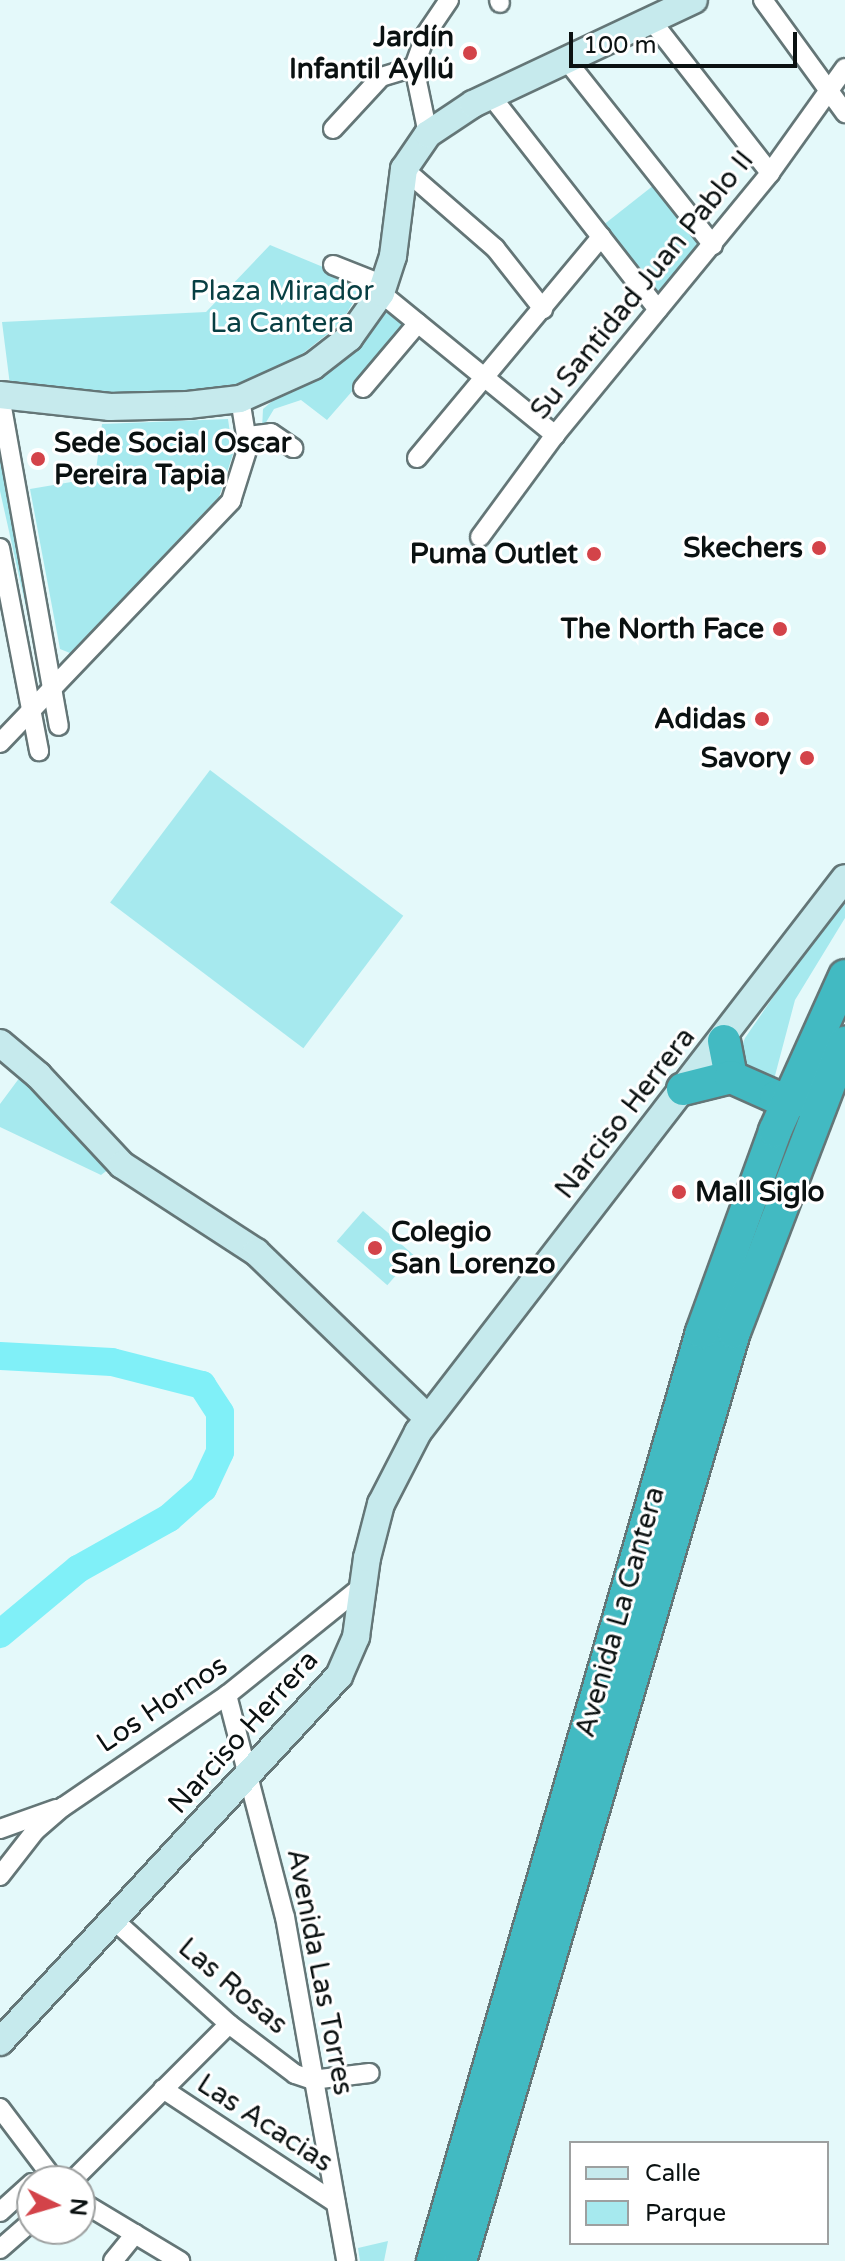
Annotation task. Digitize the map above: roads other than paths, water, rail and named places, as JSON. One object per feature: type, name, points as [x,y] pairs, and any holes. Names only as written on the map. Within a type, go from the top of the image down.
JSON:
[{"type":"highway","name":"Avenida La Cantera","points":[[460,2261],[710,1411],[761,1254],[804,1100],[845,976]]},
{"type":"highway","points":[[724,1041],[731,1077]]},
{"type":"highway","name":"Avenida La Cantera","points":[[433,2261],[702,1332],[804,1100],[845,1043]]},
{"type":"highway","points":[[683,1089],[731,1077],[804,1100]]},
{"type":"street","points":[[428,134],[414,67],[426,34],[449,0]]},
{"type":"street","points":[[59,726],[0,396],[110,407],[240,399],[298,375],[340,347],[382,289],[393,256],[404,169],[428,134],[491,96],[694,0]]},
{"type":"street","points":[[763,0],[845,113]]},
{"type":"street","points":[[651,20],[770,173]]},
{"type":"street","points":[[567,61],[713,245]]},
{"type":"street","points":[[333,129],[381,77],[414,67]]},
{"type":"street","name":"Su Santidad Juan Pablo II","points":[[480,537],[555,435],[770,173],[845,68]]},
{"type":"street","points":[[491,96],[658,310]]},
{"type":"street","points":[[404,169],[495,248],[543,309]]},
{"type":"street","points":[[417,458],[486,379],[601,237]]},
{"type":"street","points":[[333,265],[382,289],[418,323],[555,435]]},
{"type":"street","points":[[363,388],[418,323]]},
{"type":"street","points":[[0,743],[224,510],[245,469],[248,436],[240,399]]},
{"type":"street","points":[[248,436],[271,433],[293,448]]},
{"type":"street","points":[[0,548],[39,751]]},
{"type":"street","name":"Narciso Herrera","points":[[0,2042],[339,1676],[356,1637],[381,1504],[428,1418],[683,1089],[724,1041],[845,878]]},
{"type":"street","points":[[0,1043],[38,1075],[122,1165],[256,1252],[428,1418]]},
{"type":"street","name":"Los Hornos","points":[[0,1876],[35,1831],[63,1807],[227,1695],[364,1585]]},
{"type":"street","name":"Avenida Las Torres","points":[[227,1695],[251,1773],[285,1917],[346,2261]]},
{"type":"street","points":[[0,1829],[63,1807]]},
{"type":"street","name":"Las Rosas","points":[[115,1921],[229,2024],[295,2074],[312,2080]]},
{"type":"street","points":[[88,2165],[229,2024]]},
{"type":"street","points":[[312,2080],[370,2073]]},
{"type":"street","name":"Las Acacias","points":[[163,2089],[336,2203]]},
{"type":"street","points":[[0,2108],[34,2165]]},
{"type":"street","points":[[0,2212],[16,2199]]},
{"type":"street","points":[[96,2211],[180,2261]]},
{"type":"street","points":[[113,2261],[135,2234]]},
{"type":"street","points":[[0,2249],[16,2235]]},
{"type":"waterway","points":[[0,1356],[112,1362],[202,1385],[220,1413],[220,1452],[203,1488],[169,1518],[78,1569],[0,1634]]},
{"type":"place","name":"Jardín Infantil Ayllú","points":[[470,53]]},
{"type":"place","name":"Sede Social Oscar Pereira Tapia","points":[[38,459]]},
{"type":"place","name":"Skechers","points":[[819,548]]},
{"type":"place","name":"Puma Outlet","points":[[594,554]]},
{"type":"place","name":"The North Face","points":[[780,629]]},
{"type":"place","name":"Adidas","points":[[762,719]]},
{"type":"place","name":"Savory","points":[[807,758]]},
{"type":"place","name":"Mall Siglo","points":[[679,1192]]},
{"type":"place","name":"Colegio San Lorenzo","points":[[375,1248]]},
{"type":"park label","name":"Plaza Mirador La Cantera","points":[[282,307]]}]
